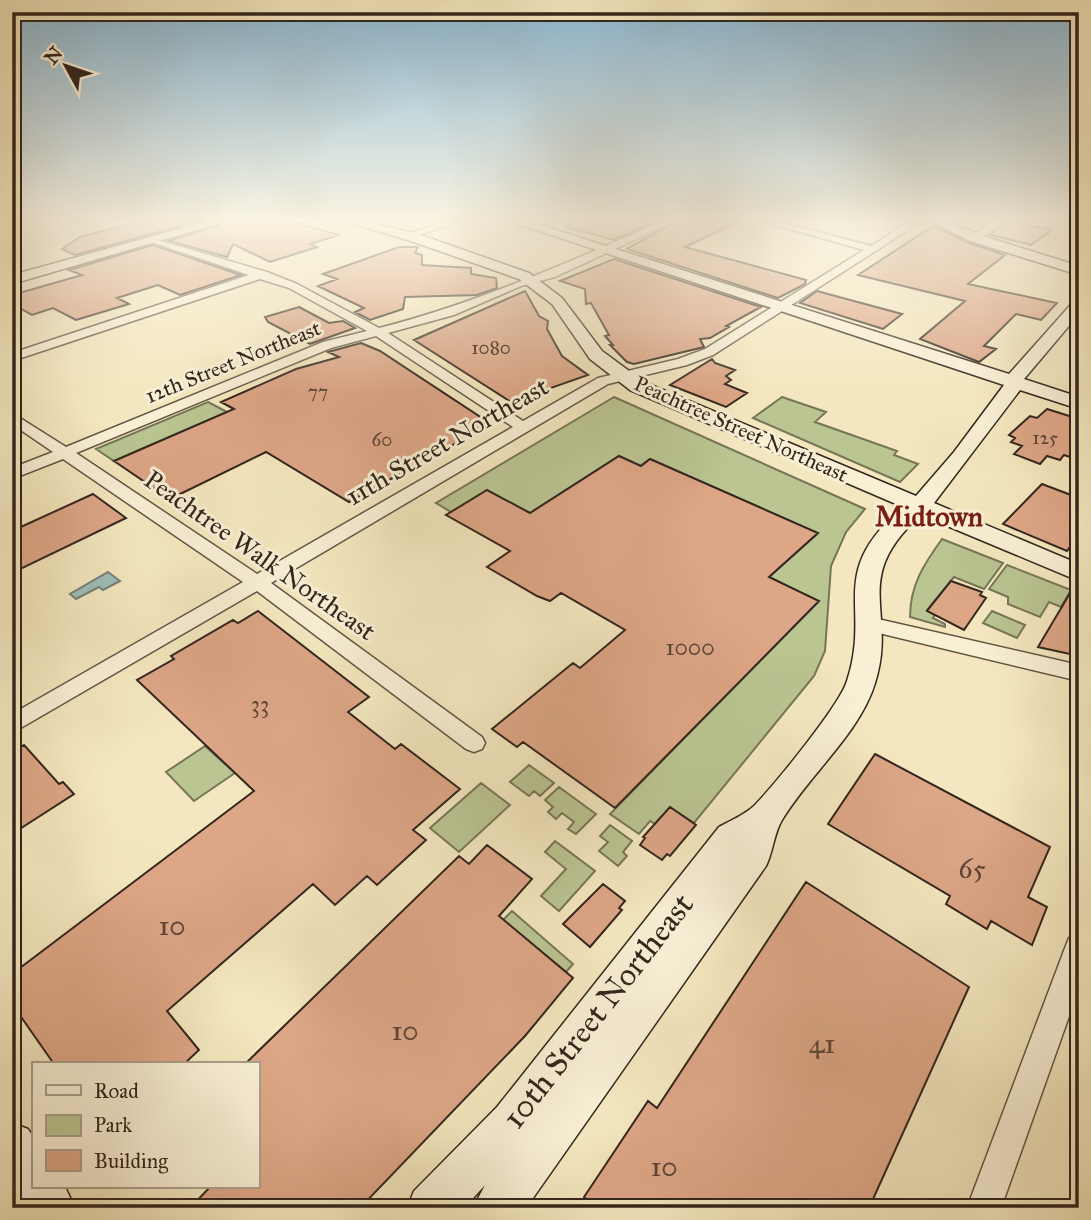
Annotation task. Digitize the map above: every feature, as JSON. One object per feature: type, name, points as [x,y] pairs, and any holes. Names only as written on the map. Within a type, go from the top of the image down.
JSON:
[{"type":"main road","name":"Peachtree Street Northeast","points":[[527,279],[557,301],[596,355],[637,386],[1079,573]]},
{"type":"main road","points":[[697,279],[1079,403]]},
{"type":"main road","name":"10th Street Northeast","points":[[431,1208],[513,1123],[731,838],[765,817],[855,699],[866,670],[869,624],[867,589],[871,564],[880,544],[936,485],[1014,382],[1079,304]]},
{"type":"main road","name":"10th Street Northeast","points":[[497,1208],[754,855],[765,817]]},
{"type":"main road","points":[[12,1145],[32,1177]]},
{"type":"main road","points":[[39,1188],[51,1208]]},
{"type":"street","points":[[12,357],[247,279]]},
{"type":"street","points":[[275,279],[380,333],[522,427]]},
{"type":"street","name":"12th Street Northeast","points":[[12,474],[327,345],[450,313],[537,279]]},
{"type":"street","name":"11th Street Northeast","points":[[12,725],[603,381],[702,355],[825,279]]},
{"type":"street","name":"Peachtree Walk Northeast","points":[[12,417],[257,582],[474,743]]},
{"type":"street","points":[[869,624],[1079,673]]},
{"type":"street","points":[[984,1208],[1079,948]]},
{"type":"green space","points":[[614,397],[865,509],[846,532],[831,566],[825,651],[814,676],[694,823],[670,807],[655,824],[650,821],[639,834],[610,814],[818,602],[769,577],[817,534],[650,459],[640,466],[619,456],[530,513],[487,491],[451,512],[436,503]]},
{"type":"green space","points":[[782,397],[826,412],[815,422],[897,451],[894,455],[918,464],[900,482],[753,418]]},
{"type":"green space","points":[[208,402],[227,412],[114,461],[96,449]]},
{"type":"green space","points":[[942,539],[1003,563],[984,589],[954,577],[927,610],[935,614],[933,618],[945,624],[945,627],[910,617],[912,595],[919,575]]},
{"type":"green space","points":[[1007,565],[1071,590],[1061,607],[1049,602],[1040,617],[1008,604],[1008,597],[989,589]]},
{"type":"green space","points":[[992,611],[1025,625],[1017,638],[983,623]]},
{"type":"green space","points":[[205,746],[235,773],[194,801],[166,772]]},
{"type":"green space","points":[[529,765],[554,783],[540,796],[534,791],[529,796],[510,782]]},
{"type":"green space","points":[[481,783],[510,805],[459,852],[430,828]]},
{"type":"green space","points":[[559,787],[596,814],[576,834],[568,829],[574,822],[562,813],[556,819],[548,812],[553,807],[545,800]]},
{"type":"green space","points":[[610,825],[632,841],[623,852],[627,856],[618,866],[599,851],[608,842],[600,836]]},
{"type":"green space","points":[[555,841],[595,871],[559,911],[541,896],[566,869],[545,852]]},
{"type":"green space","points":[[512,911],[573,964],[566,972],[503,920]]},
{"type":"water","points":[[108,572],[120,581],[103,590],[99,587],[76,599],[70,594]]},
{"type":"building","points":[[68,279],[229,279],[180,295],[158,285],[117,298],[129,304],[76,320],[53,308],[32,315],[12,304],[12,295]]},
{"type":"building","points":[[337,279],[496,279],[497,288],[477,295],[405,297],[403,309],[370,320],[355,312],[364,308],[318,286]]},
{"type":"building","points":[[675,279],[761,307],[710,338],[700,339],[704,347],[634,364],[627,362],[610,345],[613,345],[605,336],[609,335],[591,303],[586,304],[585,289],[560,281]]},
{"type":"building","points":[[719,279],[806,280],[805,284],[778,298]]},
{"type":"building","points":[[874,279],[974,279],[968,284],[1057,303],[1041,320],[1016,314],[984,346],[996,349],[979,362],[920,339],[965,301]]},
{"type":"building","points":[[525,291],[539,316],[548,321],[547,329],[562,356],[588,375],[511,402],[414,340]]},
{"type":"building","points":[[817,291],[902,314],[883,329],[800,303]]},
{"type":"building","points":[[299,307],[329,323],[343,321],[355,328],[310,344],[268,322],[265,317]]},
{"type":"building","points":[[361,343],[380,351],[491,424],[349,502],[266,452],[170,499],[114,461],[234,409],[221,402],[296,369],[339,357],[328,352]]},
{"type":"building","points":[[712,359],[715,363],[735,370],[726,376],[731,380],[725,384],[747,393],[726,407],[670,385]]},
{"type":"building","points":[[1047,409],[1079,419],[1079,460],[1064,455],[1060,460],[1047,456],[1040,464],[1014,454],[1022,446],[1011,442],[1015,438],[1009,435],[1030,416],[1037,418]]},
{"type":"building","points":[[619,456],[641,466],[650,459],[818,533],[769,577],[819,601],[615,808],[523,742],[517,747],[492,729],[573,663],[580,668],[625,630],[561,593],[550,601],[487,567],[510,551],[446,515],[487,490],[530,513]]},
{"type":"building","points":[[1042,484],[1079,498],[1079,550],[1070,547],[1067,551],[1003,524]]},
{"type":"building","points":[[93,494],[126,518],[12,573],[12,531]]},
{"type":"building","points":[[951,581],[982,592],[980,595],[986,598],[964,630],[927,611]]},
{"type":"building","points":[[1076,583],[1079,583],[1079,656],[1038,647]]},
{"type":"building","points":[[258,611],[369,697],[348,712],[395,749],[401,744],[460,789],[413,830],[426,840],[377,885],[367,876],[335,905],[313,884],[167,1011],[199,1050],[186,1062],[53,1062],[12,1004],[12,974],[254,791],[137,680],[174,659],[171,656],[233,620],[238,623]]},
{"type":"building","points":[[24,745],[59,784],[63,782],[74,794],[12,834],[12,752]]},
{"type":"building","points":[[875,754],[1050,847],[1028,897],[1047,907],[1032,945],[991,921],[987,929],[946,904],[950,896],[828,824]]},
{"type":"building","points":[[670,807],[696,825],[670,856],[667,854],[662,860],[640,845],[645,838],[643,837]]},
{"type":"building","points":[[487,845],[532,879],[499,916],[573,978],[525,1036],[360,1208],[190,1208],[209,1188],[259,1188],[259,1062],[247,1062],[459,856],[469,864]]},
{"type":"building","points":[[806,882],[969,987],[869,1208],[595,1208],[584,1197],[648,1101],[657,1108]]},
{"type":"building","points":[[603,884],[625,901],[619,908],[622,910],[590,947],[563,924]]},
{"type":"district","name":"Midtown","points":[[929,516]]}]
